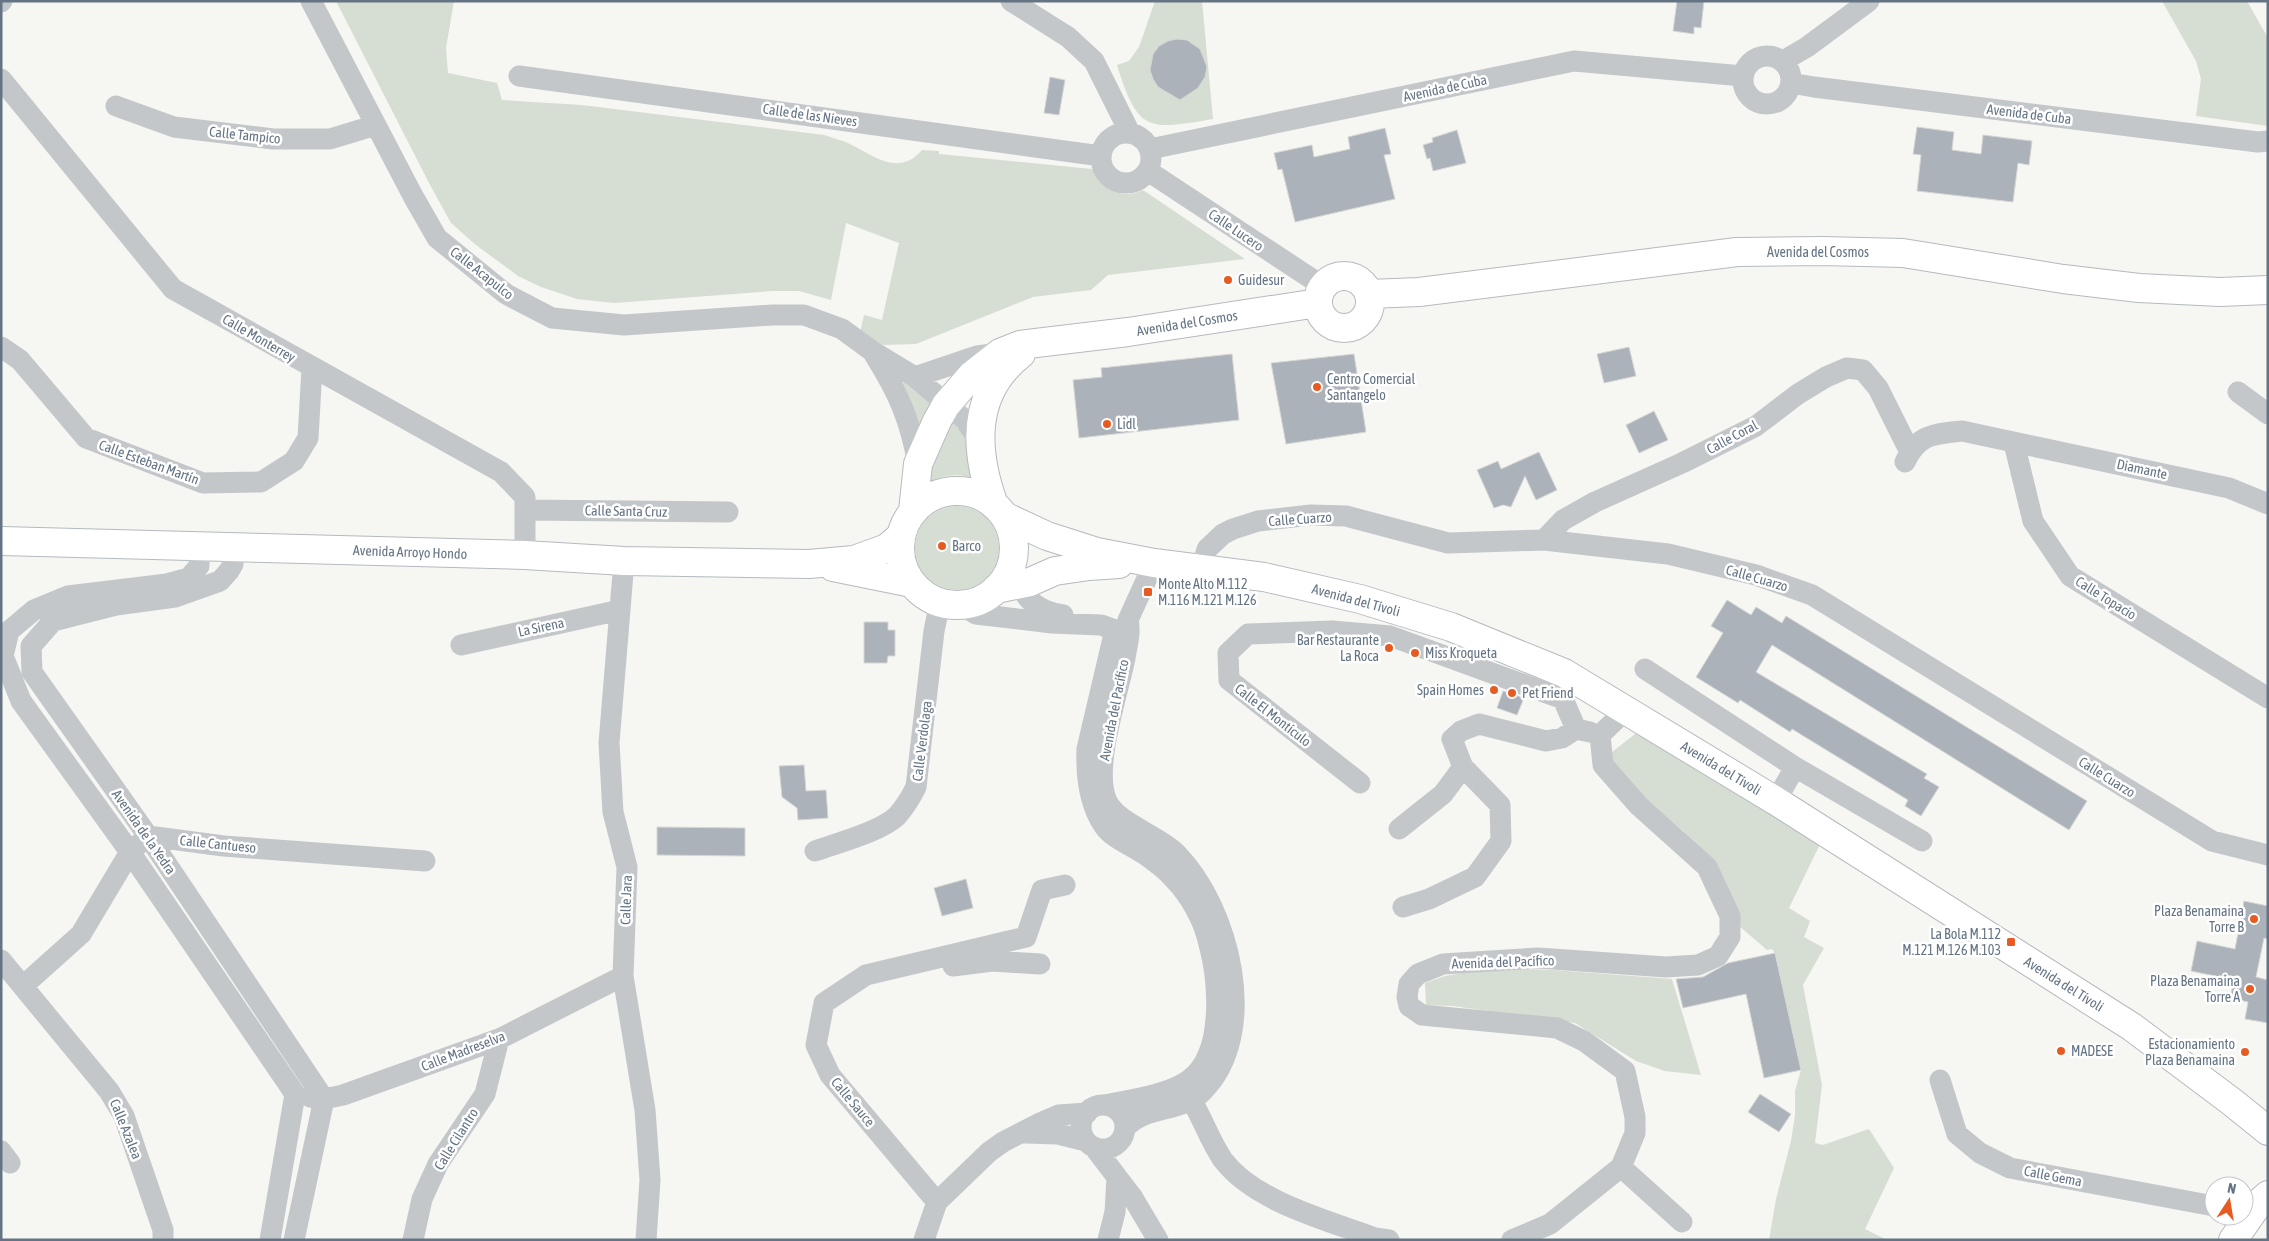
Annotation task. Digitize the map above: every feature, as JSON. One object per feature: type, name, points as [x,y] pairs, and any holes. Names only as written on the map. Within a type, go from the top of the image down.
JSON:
[{"type":"main road","name":"Avenida del Cosmos","points":[[1368,294],[1412,293],[1737,252],[1822,251],[1903,253],[2063,279],[2139,288],[2220,292],[2268,290]]},
{"type":"main road","points":[[1344,276],[1354,278],[1361,283],[1368,294],[1370,305],[1366,315],[1357,325],[1342,328],[1328,323],[1321,314],[1321,295],[1336,278],[1344,276]]},
{"type":"main road","name":"Avenida del Cosmos","points":[[1057,342],[1321,295]]},
{"type":"main road","points":[[913,512],[918,464],[930,434],[946,405],[972,375],[1000,354],[1020,345],[1057,342]]},
{"type":"main road","points":[[999,510],[982,496],[967,492],[952,491],[937,494],[924,501],[905,523],[901,536],[901,561],[912,583],[920,591],[950,603],[979,600],[1009,580],[1014,548],[1012,531],[999,510],[984,470],[980,442],[986,398],[1001,371],[1025,351],[1057,342]]},
{"type":"main road","name":"Avenida del Tívoli","points":[[999,510],[1047,536],[1080,546],[1154,563]]},
{"type":"main road","name":"Avenida Arroyo Hondo","points":[[1,541],[525,555],[624,561],[819,564],[854,560],[887,548],[901,536]]},
{"type":"main road","name":"Avenida del Tívoli","points":[[1009,580],[1089,566],[1154,563],[1202,567],[1264,577],[1360,599],[1451,627],[1564,673],[1776,801],[2132,1027],[2232,1102],[2268,1132]]},
{"type":"main road","name":"Avenida Arroyo Hondo","points":[[819,564],[912,583]]},
{"type":"main road","name":"Avenida del Tívoli","points":[[2232,1102],[2268,1114]]},
{"type":"main road","points":[[2233,1240],[2256,1206],[2268,1178]]},
{"type":"street","name":"Calle Acapulco","points":[[311,1],[438,238],[506,294],[552,318],[624,324],[804,315],[842,329],[872,351],[915,376],[965,420],[980,442]]},
{"type":"street","points":[[1012,1],[1068,37],[1094,61],[1130,133]]},
{"type":"street","points":[[1783,61],[1790,74],[1791,83],[1784,97],[1769,104],[1757,102],[1750,97],[1743,84],[1743,76],[1750,63],[1756,58],[1765,56],[1783,61],[1807,47],[1870,1]]},
{"type":"street","name":"Avenida de Cuba","points":[[1150,149],[1574,61],[1743,76]]},
{"type":"street","name":"Calle de las Nieves","points":[[519,76],[1101,156]]},
{"type":"street","name":"Calle Monterrey","points":[[1,79],[173,289],[501,472],[525,497],[525,555]]},
{"type":"street","name":"Avenida de Cuba","points":[[1791,83],[2174,132],[2258,142],[2268,141]]},
{"type":"street","name":"Calle Tampico","points":[[116,106],[174,127],[273,139],[330,139],[376,125]]},
{"type":"street","points":[[1130,133],[1138,136],[1150,149],[1152,159],[1148,171],[1136,182],[1119,183],[1105,173],[1101,165],[1103,146],[1117,134],[1130,133]]},
{"type":"street","name":"Calle Lucero","points":[[1148,171],[1321,295]]},
{"type":"street","name":"Calle Esteban Martín","points":[[1,347],[20,360],[86,438],[203,483],[261,482],[294,461],[308,438],[312,368]]},
{"type":"street","points":[[872,351],[894,386],[907,416],[918,464]]},
{"type":"street","points":[[915,376],[977,356],[1000,354]]},
{"type":"street","name":"Calle Coral","points":[[1544,540],[1563,520],[1595,502],[1682,463],[1756,426],[1798,394],[1847,368],[1863,370],[1878,388],[1907,457]]},
{"type":"street","points":[[2238,392],[2268,414]]},
{"type":"street","name":"Diamante","points":[[1907,457],[1929,435],[1962,431],[2229,488],[2268,504]]},
{"type":"street","name":"Calle Topacio","points":[[2014,443],[2033,521],[2070,576],[2268,698]]},
{"type":"street","name":"Calle Santa Cruz","points":[[525,510],[728,512]]},
{"type":"street","name":"Calle Cuarzo","points":[[1202,567],[1207,549],[1228,532],[1258,521],[1311,516],[1346,516],[1448,543],[1544,540],[1668,554],[1756,576],[1812,595],[2212,841],[2268,855]]},
{"type":"street","points":[[4,645],[34,610],[68,596],[167,584],[189,578],[199,566],[199,545]]},
{"type":"street","points":[[4,645],[31,646],[53,621],[116,606],[175,597],[220,581],[229,572],[233,564],[232,546]]},
{"type":"street","name":"Calle Jara","points":[[624,561],[609,743],[613,812],[627,866],[623,976],[645,1110],[650,1180],[646,1240]]},
{"type":"street","name":"Avenida del Pacífico","points":[[1154,563],[1128,620],[1130,628],[1126,651],[1103,755],[1106,799],[1115,812],[1175,852],[1198,878],[1222,927],[1232,972],[1233,1022],[1224,1055],[1202,1092],[1186,1092]]},
{"type":"street","points":[[1009,580],[1028,599],[1046,611],[1128,620]]},
{"type":"street","points":[[950,603],[976,614],[1052,623],[1111,627],[1115,630],[1087,749],[1086,768],[1095,807],[1105,828],[1146,855],[1175,879],[1199,916],[1209,943],[1216,976],[1215,1033],[1204,1061],[1194,1075],[1186,1092],[1140,1115],[1112,1147],[1105,1149],[1058,1134],[1023,1133]]},
{"type":"street","name":"Calle Verdolaga","points":[[815,851],[866,833],[895,817],[909,801],[916,787],[934,631],[950,603]]},
{"type":"street","name":"La Sirena","points":[[461,645],[620,610]]},
{"type":"street","name":"Calle El Montículo","points":[[1360,783],[1230,680],[1228,653],[1248,634],[1332,631],[1390,636],[1563,698],[1576,729]]},
{"type":"street","name":"Avenida de la Yedra","points":[[4,645],[21,701],[130,852],[295,1094]]},
{"type":"street","name":"Avenida de la Yedra","points":[[31,646],[32,672],[36,679],[148,836],[324,1099]]},
{"type":"street","points":[[1645,669],[1795,767],[1922,841]]},
{"type":"street","points":[[1403,907],[1429,899],[1475,877],[1501,841],[1500,805],[1463,767],[1452,738],[1462,731],[1479,724],[1546,741],[1562,738],[1576,729],[1600,735],[1626,710]]},
{"type":"street","name":"Avenida del Pacífico","points":[[1600,735],[1603,765],[1639,806],[1707,867],[1712,876],[1730,916],[1730,937],[1718,956],[1698,965],[1666,968],[1538,958],[1443,964],[1418,974],[1409,984],[1407,997],[1410,1006],[1422,1015],[1557,1028],[1584,1041],[1625,1071],[1635,1117],[1635,1133],[1622,1167]]},
{"type":"street","points":[[1400,829],[1443,794],[1463,767]]},
{"type":"street","points":[[1776,801],[1795,767]]},
{"type":"street","points":[[23,986],[81,934],[130,852],[148,836]]},
{"type":"street","name":"Calle Cantueso","points":[[148,836],[224,846],[425,861]]},
{"type":"street","name":"Calle Sauce","points":[[938,1202],[830,1075],[816,1045],[824,1003],[866,975],[1026,937],[1042,890],[1065,885]]},
{"type":"street","name":"Calle Azalea","points":[[1,960],[109,1091],[124,1116],[160,1236]]},
{"type":"street","name":"Calle Sauce","points":[[866,975],[992,961],[1040,964]]},
{"type":"street","name":"Calle Madreselva","points":[[295,1094],[324,1099],[343,1095],[498,1039],[623,976]]},
{"type":"street","name":"Calle Cilantro","points":[[413,1240],[422,1198],[438,1164],[484,1094],[498,1039]]},
{"type":"street","name":"Calle Gema","points":[[1940,1080],[1957,1134],[1980,1153],[2010,1168],[2204,1204]]},
{"type":"street","points":[[924,1240],[938,1202],[989,1152],[1003,1142],[1038,1124],[1060,1116],[1096,1109],[1169,1090],[1186,1092]]},
{"type":"street","points":[[1186,1092],[1223,1159],[1237,1175],[1257,1189],[1292,1207],[1375,1238],[1389,1240]]},
{"type":"street","points":[[270,1240],[295,1094]]},
{"type":"street","points":[[294,1240],[324,1099]]},
{"type":"street","points":[[1133,1198],[1123,1159],[1122,1116],[1112,1107],[1096,1109],[1084,1118],[1082,1129],[1090,1144],[1133,1198],[1158,1240]]},
{"type":"street","points":[[1512,1240],[1550,1224],[1622,1167],[1682,1222]]},
{"type":"street","points":[[1109,1236],[1117,1198],[1117,1178]]},
{"type":"street","points":[[1109,1236],[1123,1218],[1138,1217],[1147,1221]]},
{"type":"shaded area","points":[[336,1],[454,1],[446,48],[448,73],[497,83],[502,100],[582,105],[824,135],[847,143],[886,162],[904,162],[913,158],[922,150],[939,151],[939,154],[1092,169],[1102,182],[1114,191],[1128,194],[1143,190],[1245,259],[1108,275],[1091,290],[1033,297],[916,344],[883,345],[860,333],[864,315],[882,320],[899,243],[846,223],[831,300],[799,291],[773,291],[614,303],[577,299],[541,287],[518,276],[476,245],[451,223]]},
{"type":"shaded area","points":[[1155,1],[1202,1],[1213,119],[1174,125],[1160,125],[1148,122],[1139,115],[1132,104],[1117,65],[1129,61],[1139,47]]},
{"type":"shaded area","points":[[2162,1],[2247,1],[2268,38],[2268,126],[2196,116],[2201,79],[2196,61]]},
{"type":"shaded area","points":[[906,381],[933,402],[918,432],[902,383]]},
{"type":"shaded area","points":[[948,418],[966,437],[976,479],[956,475],[938,478],[925,484]]},
{"type":"shaded area","points":[[957,506],[973,509],[987,518],[996,532],[999,548],[996,564],[987,578],[973,587],[957,590],[941,587],[927,578],[918,564],[915,548],[918,532],[927,518],[941,509]]},
{"type":"shaded area","points":[[1640,730],[1822,840],[1789,908],[1810,921],[1804,937],[1824,948],[1803,985],[1822,1085],[1815,1143],[1823,1145],[1869,1129],[1894,1168],[1865,1229],[1887,1240],[1769,1240],[1776,1199],[1791,1141],[1795,1115],[1795,1091],[1801,1070],[1775,953],[1772,949],[1767,950],[1738,925],[1714,869],[1684,832],[1640,795],[1607,756]]},
{"type":"shaded area","points":[[1492,968],[1554,970],[1672,979],[1701,1075],[1665,1071],[1636,1061],[1575,1023],[1453,1006],[1426,1005],[1425,983],[1445,976]]},
{"type":"building","points":[[1677,1],[1704,1],[1701,28],[1694,27],[1694,34],[1673,31]]},
{"type":"building","points":[[1177,39],[1187,40],[1200,49],[1207,67],[1205,77],[1198,88],[1180,100],[1158,87],[1150,70],[1153,54],[1159,46]]},
{"type":"building","points":[[1050,77],[1065,80],[1059,115],[1044,113]]},
{"type":"building","points":[[1917,127],[1954,132],[1952,150],[1981,154],[1983,135],[2032,141],[2029,165],[2018,163],[2013,202],[1917,191],[1921,155],[1913,154]]},
{"type":"building","points":[[1385,128],[1391,154],[1384,155],[1395,199],[1295,222],[1282,169],[1278,170],[1274,153],[1312,145],[1314,157],[1350,149],[1348,137]]},
{"type":"building","points":[[1457,130],[1466,163],[1433,171],[1430,158],[1427,159],[1423,145],[1433,142],[1432,138]]},
{"type":"building","points":[[1629,347],[1636,376],[1604,383],[1597,354]]},
{"type":"building","points":[[1232,354],[1239,420],[1079,438],[1073,380],[1102,377],[1101,368]]},
{"type":"building","name":"Centro Comercial Santangelo","points":[[1354,354],[1366,432],[1286,444],[1271,363]]},
{"type":"building","points":[[1654,411],[1668,440],[1639,453],[1626,425]]},
{"type":"building","points":[[1539,452],[1557,490],[1536,500],[1525,476],[1511,507],[1503,505],[1494,508],[1477,470],[1498,461],[1501,469]]},
{"type":"building","points":[[1727,600],[1751,615],[1756,607],[1782,623],[1786,616],[2087,801],[2069,830],[1772,645],[1756,672],[1927,774],[1924,778],[1939,787],[1921,816],[1905,806],[1908,800],[1792,729],[1790,732],[1740,700],[1738,703],[1696,677],[1723,633],[1711,626]]},
{"type":"building","points":[[864,622],[888,622],[888,630],[895,630],[895,656],[888,656],[887,663],[864,663]]},
{"type":"building","points":[[1503,691],[1524,698],[1517,715],[1497,708]]},
{"type":"building","points":[[804,765],[806,791],[826,790],[828,818],[798,820],[797,808],[782,797],[779,766]]},
{"type":"building","points":[[657,827],[745,828],[745,856],[657,855]]},
{"type":"building","points":[[966,879],[973,908],[942,916],[934,888]]},
{"type":"building","points":[[2244,901],[2268,906],[2268,939],[2264,938],[2256,977],[2268,980],[2268,1023],[2245,1019],[2248,1002],[2230,998],[2234,980],[2191,971],[2197,941],[2235,949]]},
{"type":"building","points":[[1775,953],[1801,1070],[1764,1078],[1746,994],[1683,1008],[1676,979],[1703,977],[1728,963]]},
{"type":"building","points":[[1760,1094],[1791,1114],[1779,1132],[1748,1112]]},
{"type":"place","name":"Guidesur","points":[[1228,280]]},
{"type":"place","name":"Centro Comercial Santangelo","points":[[1317,387]]},
{"type":"place","name":"Lidl","points":[[1107,424]]},
{"type":"place","name":"Barco","points":[[942,546]]},
{"type":"place","name":"Monte Alto M.112 M.116 M.121 M.126","points":[[1148,592]]},
{"type":"place","name":"Bar Restaurante La Roca","points":[[1389,648]]},
{"type":"place","name":"Miss Kroqueta","points":[[1415,653]]},
{"type":"place","name":"Spain Homes","points":[[1494,690]]},
{"type":"place","name":"Pet Friend","points":[[1512,693]]},
{"type":"place","name":"Plaza Benamaina Torre B","points":[[2254,919]]},
{"type":"place","name":"La Bola M.112 M.121 M.126 M.103","points":[[2011,942]]},
{"type":"place","name":"Plaza Benamaina Torre A","points":[[2250,989]]},
{"type":"place","name":"MADESE","points":[[2061,1051]]},
{"type":"place","name":"Estacionamiento Plaza Benamaina","points":[[2245,1052]]}]
